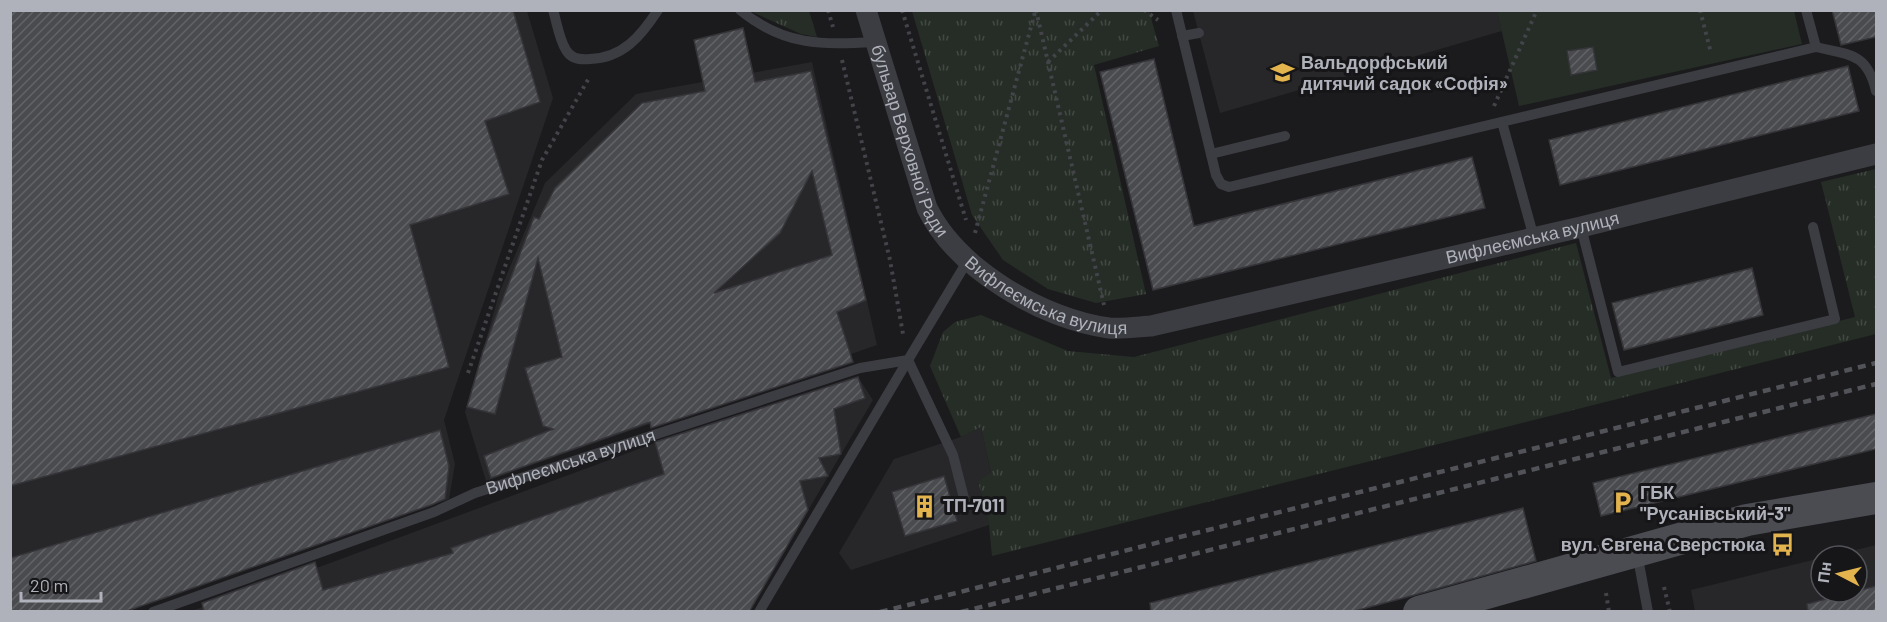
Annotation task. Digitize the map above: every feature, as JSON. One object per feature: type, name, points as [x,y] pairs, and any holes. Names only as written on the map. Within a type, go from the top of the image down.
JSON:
[{"type":"main road","points":[[1419,612],[1748,520],[1876,498]]},
{"type":"street","name":"бульвар Верховної Ради","points":[[866,10],[927,208],[937,228],[968,260]]},
{"type":"street","name":"Вифлеємська вулиця","points":[[968,260],[1002,286],[1054,313],[1110,328],[1151,326],[1581,227],[1876,154]]},
{"type":"lane","points":[[553,10],[566,51],[574,58],[600,59],[616,55],[640,36],[658,10]]},
{"type":"lane","points":[[740,10],[773,32],[802,42],[838,45],[875,42]]},
{"type":"lane","points":[[1176,10],[1211,154],[1221,184],[1236,186],[1816,47],[1861,59],[1869,67],[1876,90]]},
{"type":"lane","points":[[1806,10],[1816,47]]},
{"type":"lane","points":[[1182,36],[1199,33]]},
{"type":"lane","points":[[1502,122],[1534,238]]},
{"type":"lane","points":[[1211,154],[1285,136]]},
{"type":"lane","points":[[1581,227],[1618,372],[1835,320],[1813,227]]},
{"type":"lane","name":"Вифлеємська вулиця","points":[[153,612],[434,512],[475,493],[860,368],[908,360],[968,260]]},
{"type":"lane","points":[[908,360],[953,455],[966,506]]},
{"type":"lane","points":[[759,612],[908,360]]},
{"type":"lane","points":[[1637,552],[1648,612]]},
{"type":"path","points":[[828,10],[890,260],[908,360]]},
{"type":"path","points":[[902,10],[963,215],[975,233]]},
{"type":"path","points":[[968,260],[1036,10]]},
{"type":"path","points":[[1036,10],[1110,328]]},
{"type":"path","points":[[1048,62],[1102,10]]},
{"type":"path","points":[[1485,126],[1538,10]]},
{"type":"path","points":[[1700,10],[1715,71]]},
{"type":"path","points":[[468,373],[542,160],[600,59]]},
{"type":"path","points":[[1664,587],[1671,612]]},
{"type":"path","points":[[1606,593],[1609,612]]},
{"type":"shaded area","points":[[10,11],[527,11],[553,98],[444,420],[455,464],[449,499],[113,611],[11,611]]},
{"type":"shaded area","name":"Вальдорфський дитячий садок «Софія»","points":[[1193,11],[1497,11],[1502,31],[1220,113]]},
{"type":"shaded area","points":[[812,62],[877,345],[486,481],[465,412],[500,291],[545,183],[636,94]]},
{"type":"shaded area","points":[[860,380],[873,400],[749,611],[188,612],[322,566],[685,432]]},
{"type":"shaded area","points":[[981,427],[991,474],[978,481],[989,525],[851,570],[839,553],[894,459],[961,437]]},
{"type":"shaded area","points":[[1876,545],[1876,611],[1695,611],[1691,590],[1809,561],[1809,604],[1869,604],[1869,547]]},
{"type":"green space","points":[[750,11],[809,11],[817,37],[801,34]]},
{"type":"green space","points":[[912,11],[1149,11],[1159,46],[1094,65],[1146,294],[1096,303],[1048,289],[1003,260],[972,215]]},
{"type":"green space","points":[[1497,11],[1794,11],[1802,44],[1519,106]]},
{"type":"green space","points":[[1876,169],[1876,334],[992,556],[989,525],[978,481],[991,473],[981,427],[961,437],[930,366],[943,332],[955,322],[981,315],[1068,351],[1134,357],[1576,243],[1611,378],[1855,317],[1821,182]]},
{"type":"building","points":[[10,10],[513,10],[540,102],[485,121],[509,194],[410,225],[449,367],[10,486]]},
{"type":"building","points":[[1832,10],[1876,10],[1876,37],[1841,45]]},
{"type":"building","points":[[743,28],[755,82],[811,71],[866,300],[837,312],[853,362],[651,428],[650,422],[491,478],[484,456],[553,429],[543,426],[525,368],[562,357],[538,258],[495,414],[467,407],[483,351],[534,217],[539,219],[555,188],[642,103],[705,91],[694,40]],"holes":[[[812,171],[832,255],[714,293],[780,233]]]},
{"type":"building","points":[[1593,47],[1597,70],[1571,75],[1567,51]]},
{"type":"building","points":[[1154,59],[1194,226],[1472,157],[1485,208],[1153,290],[1100,72]]},
{"type":"building","points":[[1848,66],[1859,111],[1560,185],[1549,140]]},
{"type":"building","points":[[1752,268],[1763,315],[1624,350],[1612,303]]},
{"type":"building","points":[[858,377],[865,398],[834,409],[841,454],[819,458],[828,476],[800,481],[808,510],[749,612],[204,612],[202,603],[315,562],[323,590],[453,553],[451,548],[664,474],[655,442]]},
{"type":"building","points":[[1876,414],[1876,449],[1601,516],[1593,483]]},
{"type":"building","points":[[440,430],[449,466],[445,499],[431,505],[124,612],[10,612],[10,558]]},
{"type":"building","name":"ТП-7011","points":[[944,476],[957,521],[905,536],[892,492]]},
{"type":"building","points":[[1523,508],[1536,561],[1411,596],[1351,612],[1151,612],[1150,603]]},
{"type":"building","points":[[1876,586],[1876,612],[1808,612],[1807,604],[1809,603],[1869,604],[1869,588]]},
{"type":"railway","points":[[880,612],[1876,363]]},
{"type":"railway","points":[[961,612],[1876,384]]},
{"type":"place","name":"Вальдорфський дитячий садок «Софія»","points":[[1283,73]]},
{"type":"place","name":"ГБК \"Русанівський-3\"","points":[[1622,503]]},
{"type":"place","name":"ТП-7011","points":[[925,506]]},
{"type":"place","name":"вул. Євгена Сверстюка","points":[[1783,545]]}]
